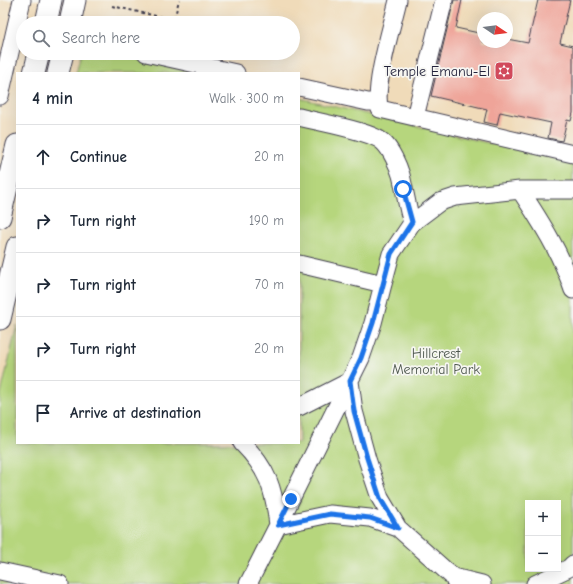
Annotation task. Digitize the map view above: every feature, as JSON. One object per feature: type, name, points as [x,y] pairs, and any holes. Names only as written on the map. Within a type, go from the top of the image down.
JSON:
[{"type":"main road","points":[[48,16],[51,0]]},
{"type":"main road","points":[[72,16],[75,0]]},
{"type":"main road","points":[[34,72],[37,60]]},
{"type":"main road","points":[[58,72],[61,60]]},
{"type":"main road","points":[[0,217],[16,149]]},
{"type":"main road","points":[[0,316],[16,251]]},
{"type":"street","points":[[18,16],[22,0]]},
{"type":"street","points":[[398,0],[380,77],[377,102],[380,109],[573,154]]},
{"type":"street","points":[[415,117],[444,0]]},
{"type":"street","points":[[0,96],[16,26]]},
{"type":"street","points":[[178,60],[232,72]]},
{"type":"street","points":[[300,87],[368,102],[377,102]]},
{"type":"street","points":[[300,117],[365,134],[383,142],[401,174],[406,204],[412,222]]},
{"type":"street","points":[[520,190],[548,235],[565,267],[573,290]]},
{"type":"street","points":[[248,584],[361,358],[391,254],[412,222],[440,202],[454,197],[520,190],[573,190]]},
{"type":"street","points":[[300,264],[383,284]]},
{"type":"street","points":[[300,406],[350,381]]},
{"type":"street","points":[[350,381],[354,411],[380,498],[398,528],[455,581],[482,584]]},
{"type":"street","points":[[243,444],[261,464],[275,499],[278,525]]},
{"type":"street","points":[[278,525],[330,514],[370,518],[398,528]]},
{"type":"street","points":[[535,584],[569,568],[573,564]]},
{"type":"street","points":[[0,571],[60,584]]},
{"type":"path","points":[[175,16],[179,0]]},
{"type":"path","points":[[112,6],[156,16]]},
{"type":"green space","points":[[79,60],[141,60],[192,72],[76,72]]},
{"type":"green space","name":"Hillcrest Memorial Park","points":[[300,98],[573,163],[573,584],[0,584],[0,398],[16,329],[16,444],[300,444]]},
{"type":"building","name":"Temple Emanu-El","points":[[454,0],[462,0],[456,28],[477,33],[477,48],[513,48],[513,40],[528,43],[538,0],[570,0],[560,43],[573,46],[573,113],[571,121],[567,120],[562,141],[548,138],[551,123],[500,112],[497,125],[484,122],[487,109],[431,96]]},
{"type":"place","name":"Temple Emanu-El","points":[[504,71]]},
{"type":"route","points":[[291,499],[278,525],[330,514],[370,518],[398,528],[380,498],[354,411],[350,381],[361,358],[373,323],[391,254],[412,222],[403,189]]}]
